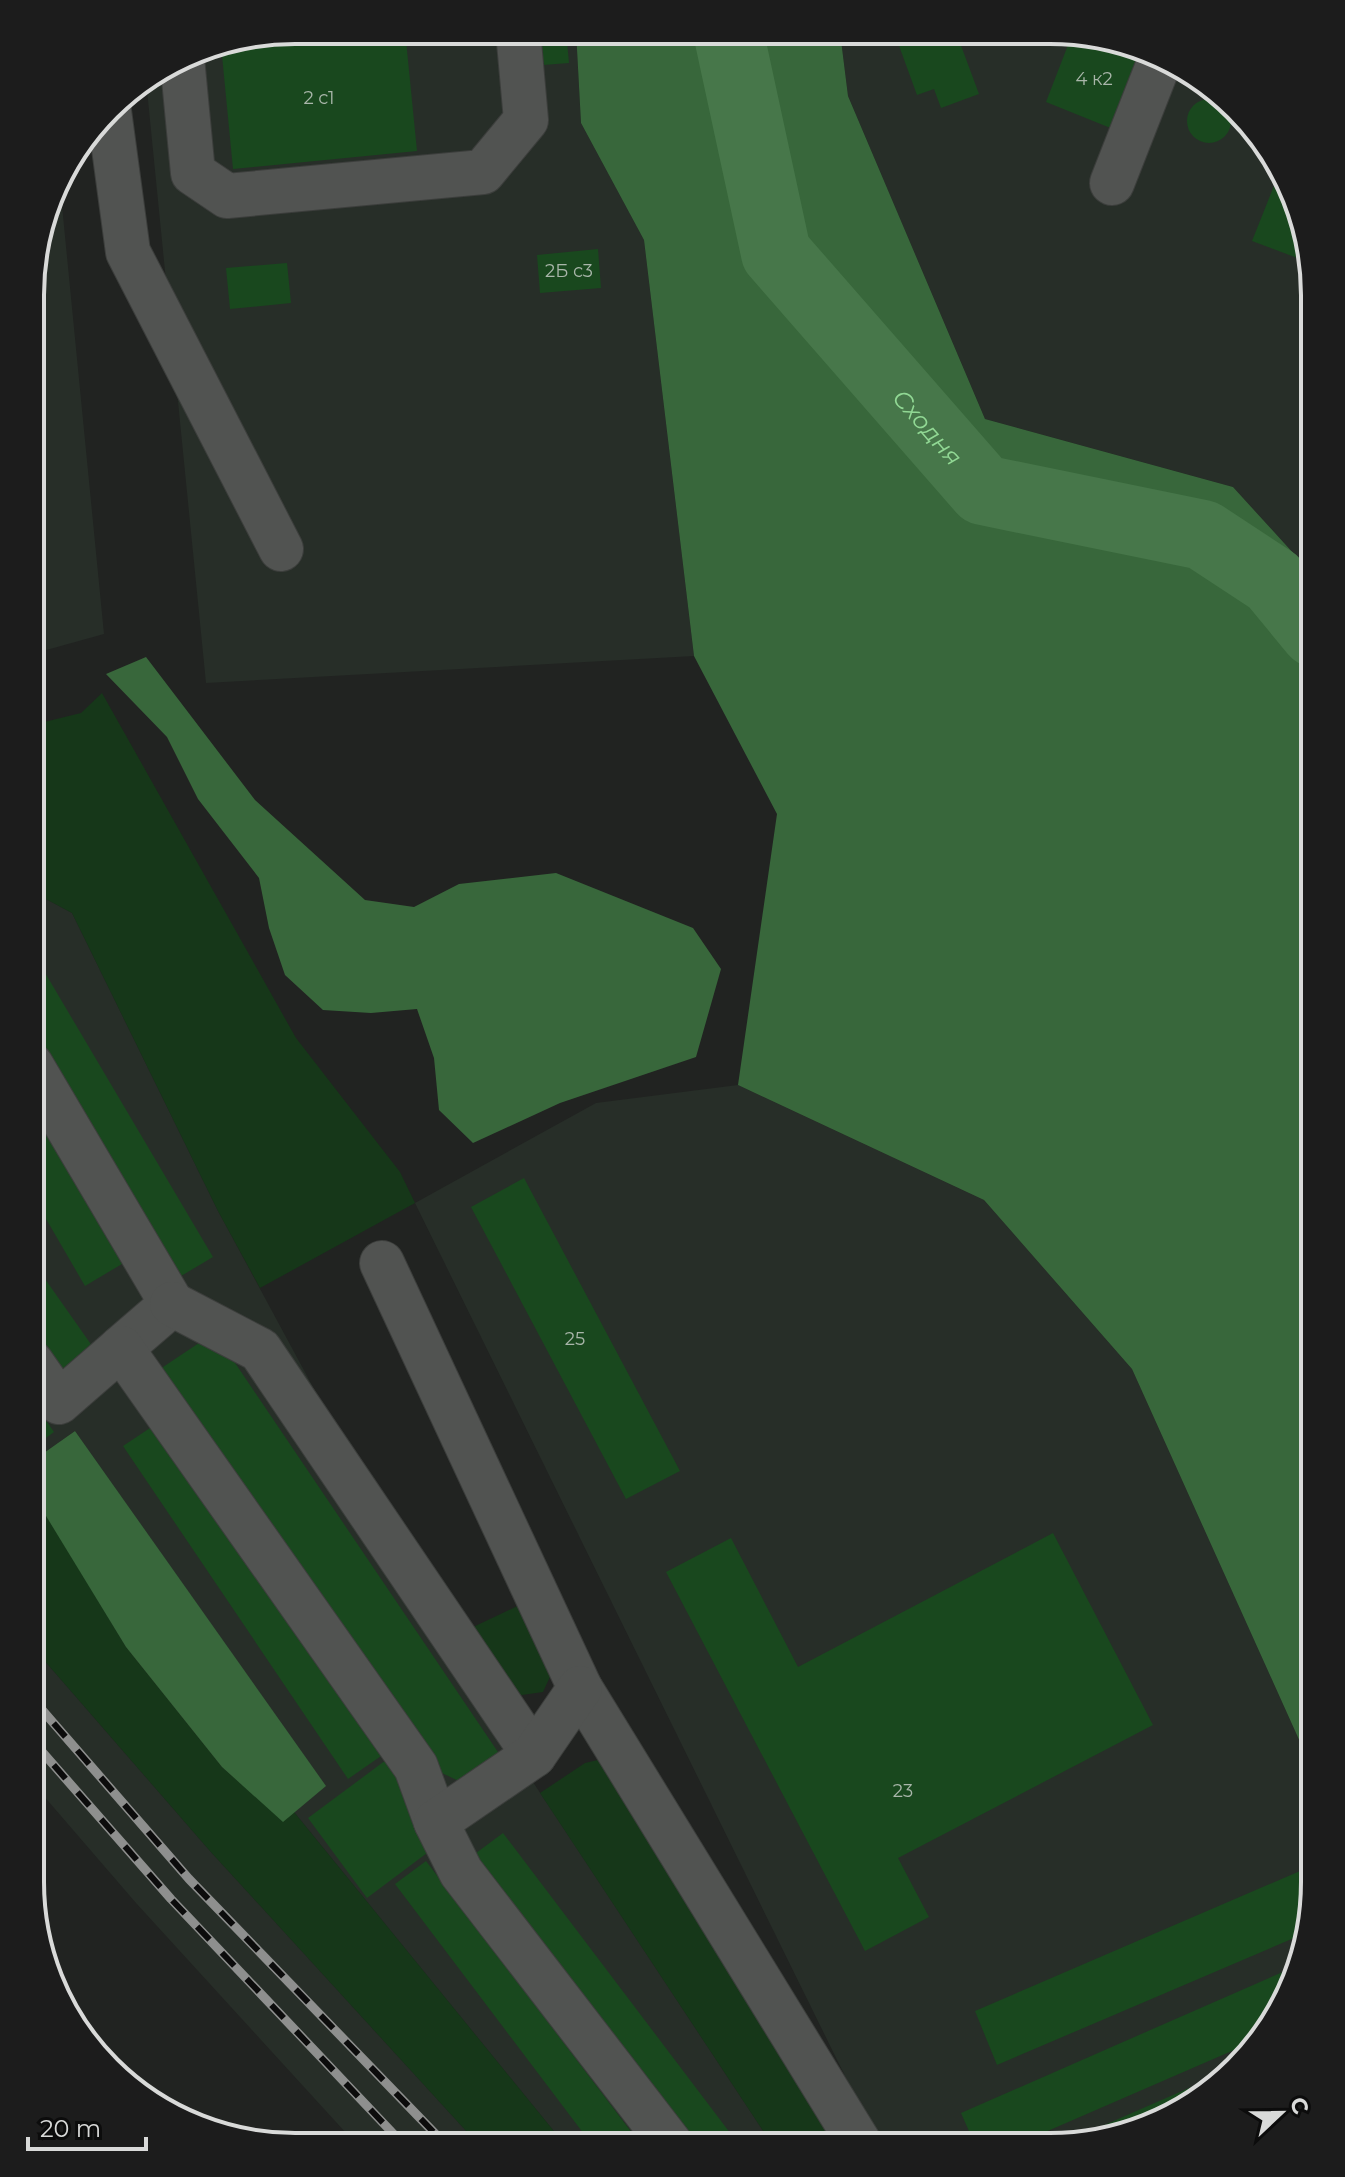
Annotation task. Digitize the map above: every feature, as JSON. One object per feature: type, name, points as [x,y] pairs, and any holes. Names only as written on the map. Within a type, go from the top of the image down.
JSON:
[{"type":"lane","points":[[183,71],[193,173],[227,196],[483,172],[526,120],[519,44]]},
{"type":"lane","points":[[1112,183],[1157,69]]},
{"type":"lane","points":[[111,125],[128,252],[281,549]]},
{"type":"lane","points":[[44,1087],[172,1304],[260,1350],[534,1755]]},
{"type":"lane","points":[[382,1263],[580,1688],[853,2133]]},
{"type":"lane","points":[[44,1381],[59,1402],[172,1304]]},
{"type":"lane","points":[[121,1348],[416,1767],[436,1822],[461,1872],[662,2133]]},
{"type":"lane","points":[[436,1822],[534,1755],[580,1688]]},
{"type":"shaded area","points":[[577,44],[581,123],[644,240],[694,656],[206,683],[147,93],[199,63],[263,46]]},
{"type":"shaded area","points":[[842,44],[1050,44],[1082,46],[1146,63],[1203,96],[1227,118],[1249,142],[1282,199],[1299,263],[1301,561],[1233,487],[985,419],[848,96]]},
{"type":"shaded area","points":[[62,202],[104,634],[44,651],[44,295],[46,263]]},
{"type":"shaded area","points":[[44,898],[72,913],[218,1211],[496,1726],[764,2133],[555,2133],[294,1812],[325,1786],[75,1431],[44,1453]]},
{"type":"shaded area","points":[[738,1085],[984,1200],[1132,1369],[1300,1742],[1300,1898],[1288,1962],[1259,2021],[1215,2071],[1189,2091],[1146,2114],[1099,2128],[1050,2133],[873,2133],[415,1203],[596,1103]]},
{"type":"shaded area","points":[[44,1660],[210,1851],[468,2133],[346,2133],[136,1903],[44,1796]]},
{"type":"green space","points":[[577,44],[842,44],[848,96],[985,419],[1233,487],[1301,561],[1300,1742],[1132,1369],[984,1200],[738,1085],[777,814],[694,656],[644,240],[581,123]]},
{"type":"green space","points":[[146,657],[255,800],[365,900],[414,907],[459,884],[556,873],[693,928],[721,969],[696,1057],[560,1103],[473,1143],[439,1110],[434,1058],[417,1009],[371,1013],[323,1010],[285,975],[269,928],[259,878],[198,799],[167,737],[106,674]]},
{"type":"green space","points":[[102,693],[296,1038],[400,1172],[415,1203],[260,1288],[218,1211],[72,913],[44,898],[44,722],[81,713]]},
{"type":"green space","points":[[75,1431],[326,1786],[283,1822],[222,1767],[126,1647],[44,1513],[44,1453]]},
{"type":"green space","points":[[44,1511],[126,1647],[222,1767],[283,1821],[294,1812],[555,2133],[468,2133],[210,1851],[44,1660]]},
{"type":"green space","points":[[526,1602],[555,1666],[543,1692],[515,1696],[469,1629]]},
{"type":"green space","points":[[619,1755],[831,2133],[764,2133],[540,1793],[585,1763]]},
{"type":"building","points":[[295,44],[406,44],[417,151],[233,169],[222,55],[263,46]]},
{"type":"building","points":[[541,44],[567,44],[569,63],[543,65]]},
{"type":"building","points":[[898,44],[960,44],[979,94],[941,108],[934,89],[917,95]]},
{"type":"building","points":[[1068,45],[1115,53],[1140,61],[1113,129],[1046,102]]},
{"type":"building","points":[[1207,100],[1231,122],[1224,136],[1217,141],[1201,141],[1189,129],[1189,113]]},
{"type":"building","points":[[1274,184],[1288,215],[1298,258],[1252,241]]},
{"type":"building","points":[[598,249],[601,288],[540,293],[537,255]]},
{"type":"building","points":[[287,263],[291,303],[230,309],[226,268]]},
{"type":"building","points":[[44,971],[213,1257],[171,1282],[44,1066]]},
{"type":"building","points":[[44,1120],[127,1261],[85,1286],[44,1215]]},
{"type":"building","points":[[524,1178],[680,1471],[626,1499],[471,1207]]},
{"type":"building","points":[[44,1277],[95,1350],[64,1372],[44,1344]]},
{"type":"building","points":[[199,1343],[227,1351],[500,1755],[461,1782],[429,1767],[160,1369]]},
{"type":"building","points":[[44,1418],[54,1432],[44,1439]]},
{"type":"building","points":[[159,1422],[384,1754],[348,1779],[123,1446]]},
{"type":"building","points":[[1053,1533],[1153,1725],[898,1858],[929,1917],[865,1951],[666,1572],[731,1538],[798,1667]]},
{"type":"building","points":[[386,1760],[404,1785],[427,1853],[367,1898],[308,1818]]},
{"type":"building","points":[[503,1833],[730,2133],[676,2133],[468,1859]]},
{"type":"building","points":[[426,1861],[632,2133],[583,2133],[395,1884]]},
{"type":"building","points":[[1300,1871],[1294,1938],[997,2065],[975,2011]]},
{"type":"building","points":[[1284,1971],[1259,2021],[1237,2049],[1043,2133],[970,2133],[961,2113]]},
{"type":"building","points":[[1198,2084],[1146,2114],[1097,2128]]},
{"type":"waterway","name":"Сходня","points":[[731,44],[776,253],[983,490],[1203,535],[1273,581],[1301,615]]},
{"type":"railway","points":[[44,1712],[189,1879],[434,2133]]},
{"type":"railway","points":[[44,1754],[171,1899],[393,2133]]}]
